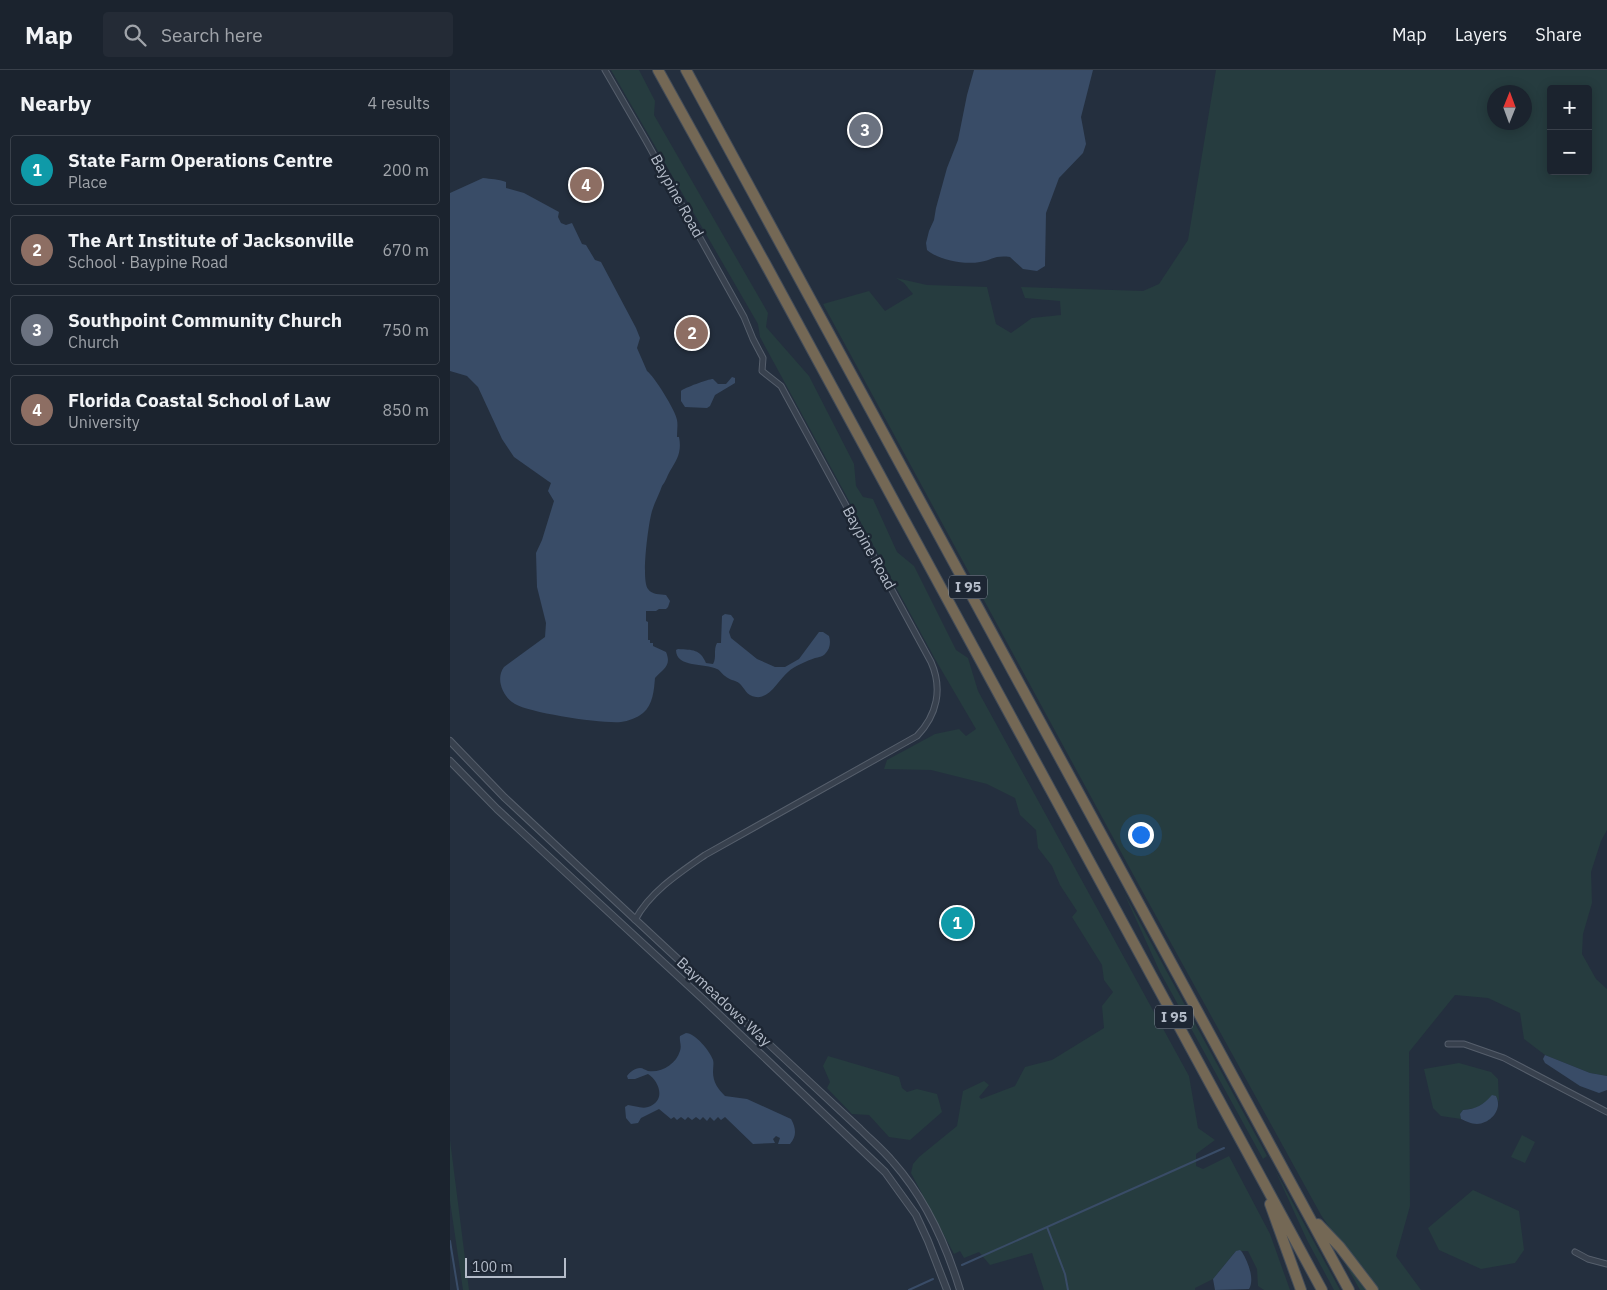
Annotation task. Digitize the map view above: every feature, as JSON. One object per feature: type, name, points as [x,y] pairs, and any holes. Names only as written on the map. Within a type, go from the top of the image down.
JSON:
[{"type":"highway","name":"I 95","points":[[658,70],[766,265],[1322,1290]]},
{"type":"highway","name":"I 95","points":[[686,70],[1349,1290]]},
{"type":"highway","points":[[1257,1170],[1301,1290]]},
{"type":"highway","points":[[1308,1213],[1340,1247],[1373,1290]]},
{"type":"street","name":"Baypine Road","points":[[605,70],[645,138],[744,317],[763,358],[762,371],[781,386],[931,662],[938,690],[932,716],[917,736],[704,855],[656,893],[642,908],[635,920]]},
{"type":"street","name":"Baymeadows Way","points":[[450,740],[504,797],[893,1162],[907,1180],[943,1242],[960,1290]]},
{"type":"street","name":"Baymeadows Way","points":[[450,760],[497,809],[704,1000],[885,1172],[916,1215],[947,1290]]},
{"type":"street","points":[[1448,1044],[1464,1044],[1504,1058],[1607,1112]]},
{"type":"street","points":[[1575,1252],[1588,1259],[1607,1264]]},
{"type":"green space","points":[[611,70],[639,70],[655,101],[654,115],[768,313],[766,327],[809,376],[854,464],[856,486],[863,497],[873,499],[897,552],[914,566],[956,650],[968,658],[978,691],[1189,1076],[1198,1128],[1215,1140],[1196,1154],[1196,1166],[1203,1169],[1229,1156],[1270,1234],[1290,1290],[1264,1290],[1258,1286],[1257,1269],[1248,1251],[1236,1251],[1213,1279],[1195,1288],[1195,1290],[1044,1290],[1032,1253],[990,1265],[979,1252],[964,1258],[960,1251],[954,1254],[911,1173],[913,1164],[957,1126],[963,1091],[984,1081],[989,1085],[979,1097],[981,1099],[1015,1086],[1025,1067],[1052,1060],[1104,1028],[1102,1006],[1113,992],[1104,980],[1102,965],[1072,917],[1077,911],[1060,885],[1052,866],[1038,848],[1036,830],[1020,815],[1015,798],[987,784],[931,770],[884,769],[887,760],[935,734],[959,729],[966,736],[976,729],[935,659],[760,337],[758,324]]},
{"type":"green space","points":[[1216,70],[1607,70],[1607,830],[1601,841],[1591,872],[1592,903],[1583,934],[1582,954],[1596,979],[1607,989],[1607,1076],[1590,1073],[1545,1055],[1524,1039],[1520,1013],[1488,998],[1455,995],[1409,1052],[1410,1206],[1396,1256],[1421,1290],[1377,1290],[1339,1242],[1321,1215],[823,304],[869,291],[885,311],[913,294],[904,283],[896,278],[927,285],[987,287],[996,324],[1011,333],[1032,318],[1061,315],[1060,301],[1025,298],[1021,287],[1143,291],[1159,284],[1188,240]]},
{"type":"green space","points":[[1124,893],[1267,1156],[1263,1159],[1160,972]]},
{"type":"green space","points":[[828,1056],[899,1077],[902,1088],[907,1092],[917,1089],[937,1094],[942,1112],[910,1140],[889,1137],[869,1115],[852,1114],[827,1088],[830,1082],[823,1066]]},
{"type":"green space","points":[[1459,1063],[1491,1072],[1498,1079],[1499,1102],[1496,1096],[1476,1108],[1463,1110],[1460,1114],[1461,1119],[1441,1116],[1433,1108],[1424,1069]]},
{"type":"green space","points":[[1522,1135],[1535,1142],[1525,1163],[1511,1157]]},
{"type":"green space","points":[[450,1140],[469,1290],[463,1290],[450,1201]]},
{"type":"green space","points":[[1275,1170],[1340,1290],[1334,1290],[1307,1240]]},
{"type":"green space","points":[[1473,1190],[1519,1211],[1524,1250],[1515,1263],[1481,1269],[1439,1250],[1428,1228]]},
{"type":"green space","points":[[1333,1242],[1369,1290],[1360,1290]]},
{"type":"water","points":[[974,70],[1093,70],[1081,117],[1086,144],[1083,153],[1059,178],[1046,213],[1045,266],[1037,271],[1023,269],[1010,257],[997,257],[980,262],[967,263],[938,257],[927,250],[926,243],[929,231],[934,220],[947,168],[958,140]]},
{"type":"water","points":[[483,178],[506,182],[506,188],[524,193],[559,212],[558,217],[561,223],[566,225],[572,223],[582,244],[586,245],[595,260],[601,262],[636,328],[640,338],[637,348],[647,371],[664,394],[676,416],[677,437],[679,437],[680,442],[679,451],[652,511],[645,565],[648,589],[654,593],[666,595],[670,601],[666,609],[646,611],[648,640],[650,640],[650,643],[653,643],[653,646],[666,652],[668,661],[666,667],[655,678],[649,706],[643,713],[627,721],[599,721],[535,711],[511,701],[504,692],[500,682],[501,672],[504,667],[545,637],[546,623],[537,587],[536,553],[554,501],[548,491],[551,483],[514,457],[502,439],[478,387],[467,376],[450,371],[450,193]]},
{"type":"water","points":[[732,377],[735,378],[735,383],[715,395],[710,406],[707,408],[685,407],[681,401],[681,391],[687,388],[713,379],[718,384],[726,384]]},
{"type":"water","points":[[725,614],[731,615],[734,619],[729,632],[731,638],[757,659],[775,667],[785,667],[799,659],[819,632],[829,636],[829,648],[823,656],[805,662],[791,670],[766,695],[756,697],[748,693],[739,683],[718,670],[686,662],[677,656],[676,650],[678,649],[692,650],[701,655],[706,663],[713,664],[717,643],[721,643],[722,616]]},
{"type":"water","points":[[686,1033],[698,1039],[709,1052],[713,1061],[715,1082],[725,1096],[747,1099],[791,1119],[795,1132],[790,1144],[778,1144],[780,1138],[776,1136],[773,1139],[775,1143],[753,1144],[725,1117],[721,1120],[718,1117],[714,1121],[710,1117],[707,1121],[703,1117],[700,1120],[696,1117],[692,1120],[688,1117],[685,1120],[681,1117],[677,1120],[674,1117],[671,1119],[659,1109],[641,1118],[638,1123],[631,1124],[626,1118],[625,1107],[628,1105],[641,1108],[648,1107],[657,1100],[659,1091],[656,1082],[648,1074],[635,1079],[628,1079],[627,1076],[638,1068],[658,1071],[668,1067],[680,1051],[680,1036]]},
{"type":"water","points":[[1545,1055],[1590,1073],[1607,1076],[1607,1090],[1599,1093],[1580,1086],[1545,1063],[1543,1059]]},
{"type":"water","points":[[1492,1095],[1496,1096],[1498,1106],[1491,1118],[1477,1124],[1461,1119],[1460,1114],[1463,1110],[1479,1106]]},
{"type":"water","points":[[1240,1250],[1250,1270],[1251,1285],[1249,1289],[1215,1290],[1213,1279],[1236,1251]]},
{"type":"waterway","points":[[962,1265],[1224,1148]]},
{"type":"waterway","points":[[1047,1227],[1065,1274],[1068,1290]]},
{"type":"waterway","points":[[450,1241],[458,1290]]},
{"type":"waterway","points":[[909,1290],[933,1279]]},
{"type":"place","name":"Southpoint Community Church","points":[[865,130]]},
{"type":"place","name":"Florida Coastal School of Law","points":[[586,185]]},
{"type":"place","name":"The Art Institute of Jacksonville","points":[[692,333]]},
{"type":"place","name":"State Farm Operations Centre","points":[[957,923]]}]
